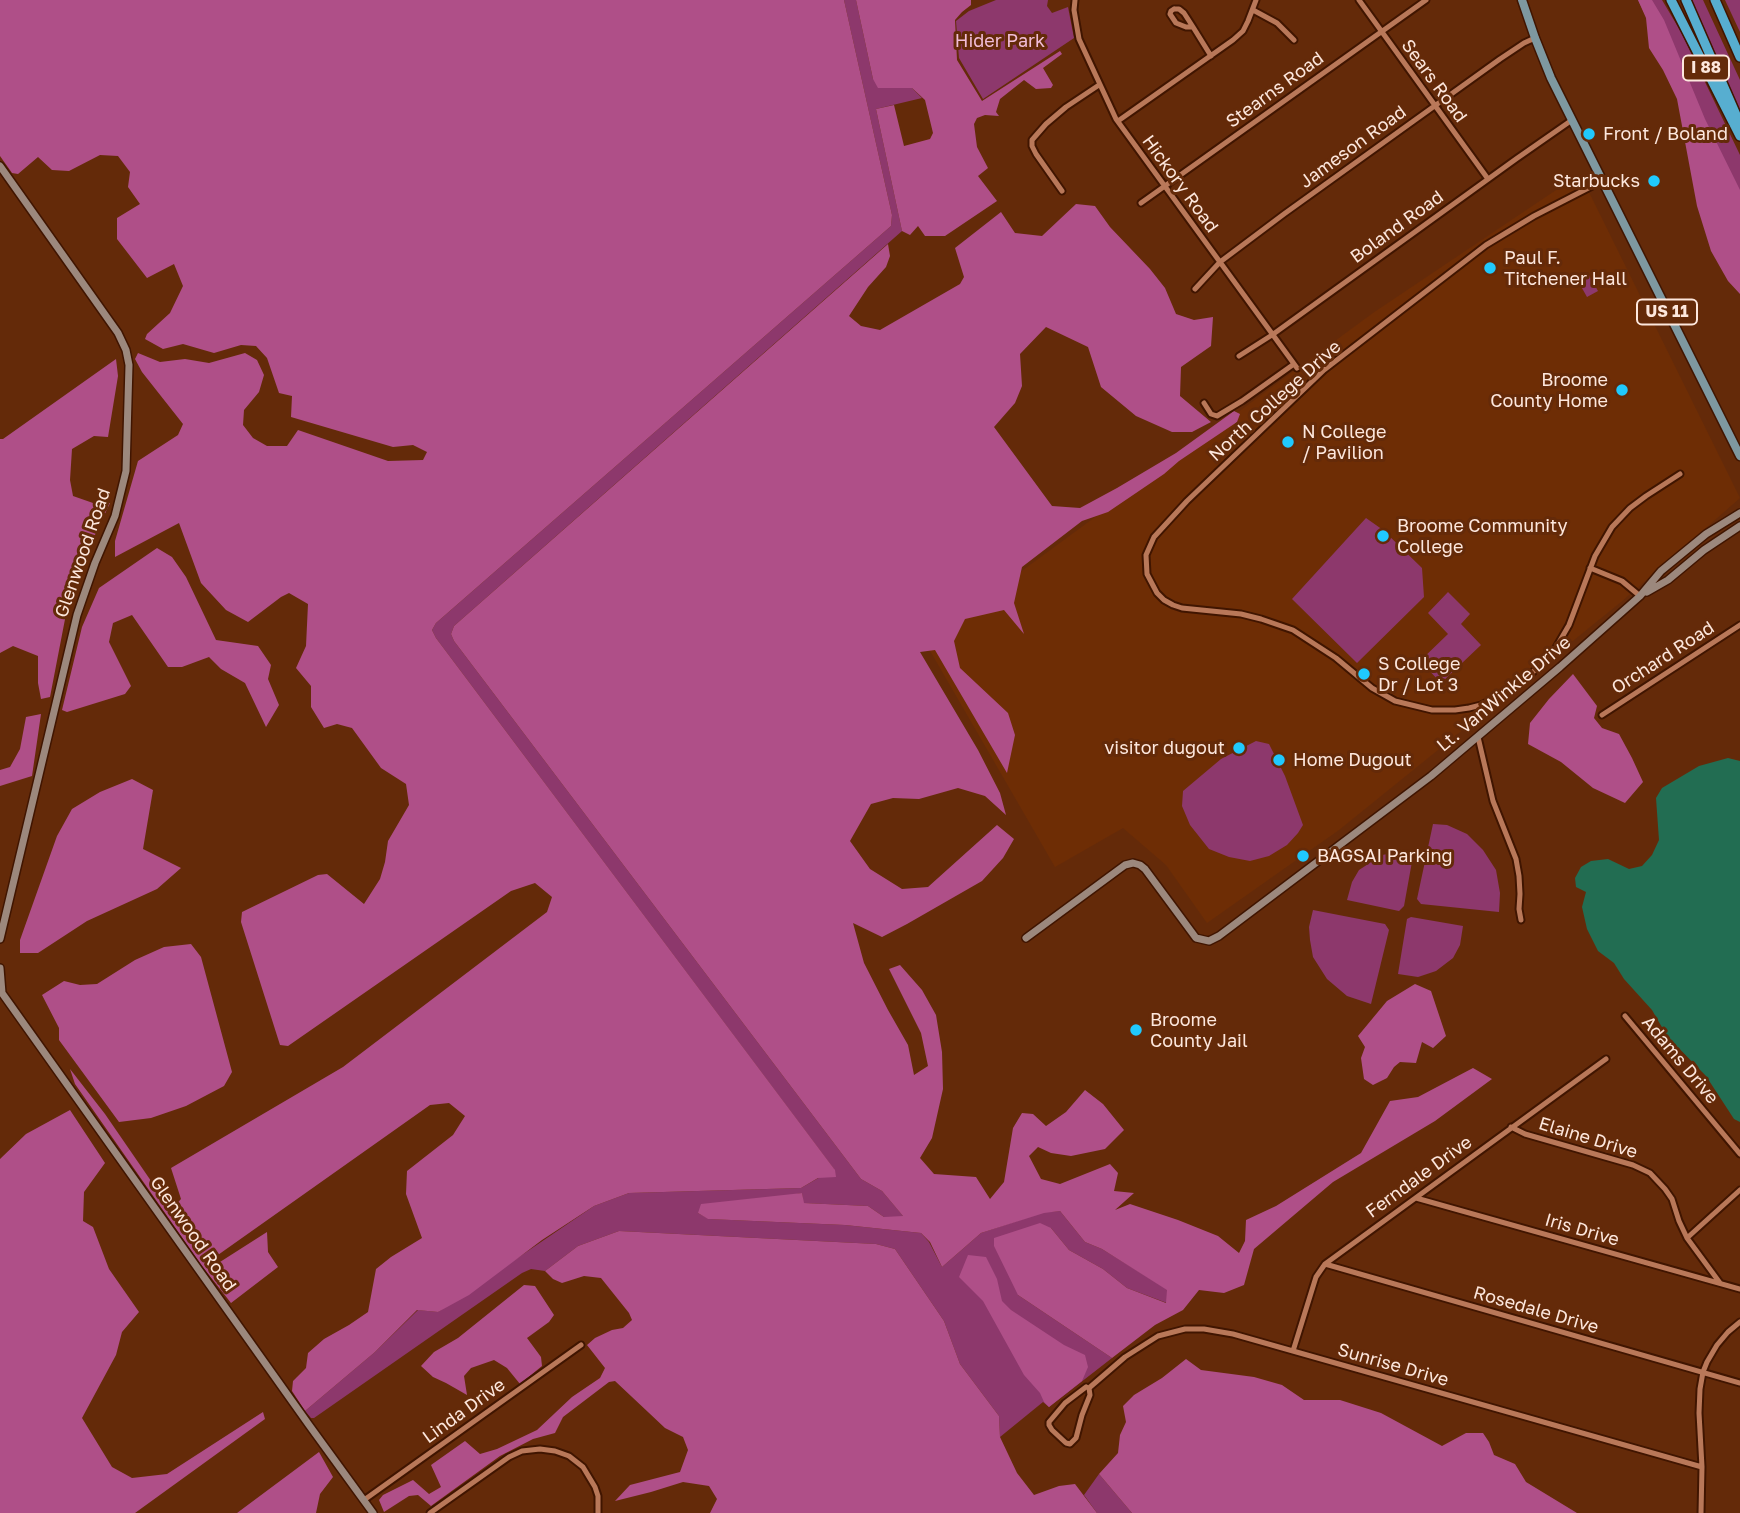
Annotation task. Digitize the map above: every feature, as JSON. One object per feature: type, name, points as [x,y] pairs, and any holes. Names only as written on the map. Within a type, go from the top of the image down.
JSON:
[{"type":"highway","name":"I 88","points":[[1671,0],[1740,136]]},
{"type":"highway","points":[[1686,0],[1740,124]]},
{"type":"highway","points":[[1715,0],[1740,57]]},
{"type":"main road","name":"US 11","points":[[1522,0],[1551,78],[1740,456]]},
{"type":"street","name":"Hickory Road","points":[[1075,0],[1074,14],[1079,39],[1118,121],[1295,366],[1217,416],[1211,414],[1204,403]]},
{"type":"street","points":[[1118,121],[1211,57],[1243,31],[1256,0]]},
{"type":"street","name":"Sears Road","points":[[1359,0],[1488,179]]},
{"type":"street","name":"Stearns Road","points":[[1141,203],[1426,0]]},
{"type":"street","points":[[1253,10],[1276,23],[1294,40]]},
{"type":"street","points":[[1193,27],[1211,57]]},
{"type":"street","name":"Jameson Road","points":[[1195,289],[1220,262],[1500,59],[1535,38]]},
{"type":"street","points":[[1062,191],[1036,154],[1032,140],[1045,124],[1099,85]]},
{"type":"street","name":"Boland Road","points":[[1239,356],[1572,120]]},
{"type":"street","name":"Glenwood Road","points":[[0,166],[118,333],[126,349],[129,365],[126,471],[115,516],[77,615],[0,939]]},
{"type":"street","name":"North College Drive","points":[[1590,568],[1569,625],[1554,650],[1531,674],[1506,694],[1481,705],[1455,710],[1432,710],[1395,701],[1372,688],[1317,645],[1293,630],[1241,614],[1182,608],[1164,600],[1151,584],[1145,564],[1154,537],[1187,501],[1324,370],[1486,245],[1534,216],[1602,181]]},
{"type":"street","points":[[1640,596],[1628,584],[1590,568],[1612,527],[1630,508],[1680,474]]},
{"type":"street","name":"Lt. VanWinkle Drive","points":[[1026,938],[1125,865],[1133,863],[1145,869],[1196,938],[1209,941],[1220,936],[1431,776],[1640,596],[1661,571],[1684,551],[1740,513]]},
{"type":"street","name":"Lt. VanWinkle Drive","points":[[1640,596],[1668,580],[1704,550],[1740,526]]},
{"type":"street","name":"Orchard Road","points":[[1602,715],[1740,625]]},
{"type":"street","points":[[1478,737],[1493,801],[1516,859],[1521,920]]},
{"type":"street","name":"Glenwood Road","points":[[0,968],[2,993],[373,1513]]},
{"type":"street","name":"Adams Drive","points":[[1626,1016],[1740,1154]]},
{"type":"street","name":"Ferndale Drive","points":[[1293,1352],[1316,1277],[1325,1264],[1605,1059]]},
{"type":"street","name":"Elaine Drive","points":[[1511,1128],[1633,1165],[1650,1173],[1672,1199],[1687,1238],[1720,1283]]},
{"type":"street","points":[[1687,1238],[1740,1190]]},
{"type":"street","name":"Iris Drive","points":[[1416,1198],[1740,1289]]},
{"type":"street","name":"Rosedale Drive","points":[[1325,1264],[1740,1383]]},
{"type":"street","points":[[1701,1513],[1699,1413],[1703,1372],[1717,1345],[1740,1322]]},
{"type":"street","name":"Sunrise Drive","points":[[1089,1388],[1090,1395],[1076,1438],[1070,1444],[1066,1443],[1052,1430],[1049,1422],[1078,1393],[1086,1387],[1089,1388],[1125,1357],[1158,1336],[1185,1329],[1204,1329],[1233,1334],[1702,1467]]},
{"type":"street","name":"Linda Drive","points":[[364,1500],[581,1345]]},
{"type":"street","points":[[430,1513],[509,1457],[522,1451],[540,1449],[569,1456],[583,1467],[598,1496],[598,1513]]},
{"type":"shaded area","points":[[0,0],[844,0],[892,215],[891,226],[436,623],[432,630],[835,1170],[836,1177],[818,1178],[801,1188],[629,1193],[594,1206],[542,1240],[469,1295],[438,1312],[417,1310],[375,1352],[305,1411],[292,1391],[293,1381],[306,1368],[308,1353],[324,1339],[368,1312],[376,1269],[422,1238],[406,1194],[407,1171],[453,1135],[465,1116],[449,1103],[430,1105],[208,1262],[209,1269],[267,1232],[268,1252],[278,1267],[231,1303],[202,1266],[75,1084],[70,1069],[105,1114],[171,1210],[181,1199],[171,1168],[343,1067],[547,912],[552,897],[535,883],[511,891],[288,1046],[280,1045],[241,922],[242,912],[318,875],[327,874],[364,904],[380,879],[388,841],[409,805],[406,784],[381,768],[352,728],[337,724],[324,728],[311,707],[311,686],[296,668],[306,646],[308,604],[289,593],[248,622],[226,610],[201,583],[179,523],[115,557],[115,541],[138,461],[178,435],[183,424],[135,359],[138,353],[160,362],[185,359],[209,363],[245,353],[257,360],[264,375],[259,392],[244,410],[243,425],[253,438],[267,446],[287,446],[298,430],[388,461],[423,460],[427,452],[413,445],[393,447],[291,417],[292,396],[279,393],[267,358],[256,346],[241,345],[214,353],[183,344],[163,349],[145,339],[170,313],[183,286],[174,264],[147,278],[117,239],[117,218],[140,204],[128,187],[130,172],[118,156],[100,155],[69,171],[52,170],[38,157],[18,174],[12,173],[0,156]]},
{"type":"shaded area","points":[[856,0],[971,0],[971,5],[955,20],[957,60],[982,101],[1060,51],[1062,54],[1043,68],[1053,85],[1051,88],[1036,89],[1024,80],[1000,99],[996,112],[999,116],[985,115],[977,118],[974,124],[977,147],[988,168],[978,176],[997,201],[945,236],[925,236],[918,226],[910,235],[902,231],[876,109],[894,105],[904,146],[930,139],[933,133],[925,100],[912,88],[878,88],[873,79]]},
{"type":"shaded area","points":[[1638,0],[1652,0],[1664,20],[1705,119],[1740,190],[1740,294],[1728,281],[1711,251],[1697,206],[1677,99],[1649,48],[1646,18]]},
{"type":"shaded area","name":"Broome Community College","points":[[1580,174],[1740,498],[1621,602],[1339,830],[1207,923],[1166,865],[1123,828],[1055,867],[925,642],[1373,313]]},
{"type":"shaded area","points":[[1076,204],[1095,206],[1110,227],[1165,288],[1176,314],[1194,320],[1213,317],[1211,346],[1181,367],[1180,396],[1211,422],[1192,432],[1172,432],[1136,416],[1101,387],[1088,347],[1046,327],[1020,354],[1022,386],[1015,403],[994,427],[1052,506],[1080,508],[1176,453],[1234,411],[1240,414],[1237,422],[1164,474],[1108,512],[1082,521],[1022,567],[1014,603],[1024,634],[1004,610],[965,619],[954,641],[960,668],[1008,713],[1015,735],[1007,773],[935,650],[920,652],[978,750],[1000,793],[1006,815],[985,796],[958,788],[919,799],[893,798],[871,804],[850,841],[870,869],[902,889],[928,887],[997,825],[1014,839],[1003,858],[982,881],[907,924],[882,937],[853,923],[864,963],[908,1045],[914,1075],[928,1066],[921,1033],[889,969],[900,965],[922,990],[936,1015],[942,1052],[943,1089],[932,1138],[920,1158],[934,1174],[976,1177],[990,1199],[1004,1182],[1013,1128],[1022,1113],[1033,1114],[1046,1126],[1066,1112],[1085,1090],[1103,1104],[1124,1130],[1105,1149],[1071,1156],[1051,1153],[1038,1147],[1029,1156],[1041,1179],[1060,1184],[1110,1164],[1118,1173],[1114,1191],[1134,1193],[1115,1210],[1130,1204],[1178,1220],[1218,1236],[1239,1253],[1245,1241],[1246,1220],[1276,1206],[1361,1153],[1390,1101],[1418,1097],[1473,1068],[1492,1079],[1435,1121],[1333,1182],[1254,1249],[1244,1285],[1224,1293],[1199,1290],[1183,1310],[1155,1325],[1112,1358],[1018,1295],[994,1246],[994,1238],[1040,1223],[1051,1228],[1069,1250],[1103,1269],[1127,1288],[1166,1303],[1167,1290],[1102,1249],[1085,1242],[1060,1211],[1044,1213],[981,1233],[942,1267],[930,1242],[921,1233],[845,1225],[708,1219],[698,1213],[701,1204],[802,1193],[804,1203],[868,1206],[884,1217],[903,1216],[882,1191],[861,1179],[451,634],[454,626],[888,244],[890,256],[886,267],[868,287],[849,316],[861,326],[880,330],[960,284],[964,277],[955,248],[1001,212],[1015,233],[1042,236]]},
{"type":"shaded area","points":[[116,359],[118,376],[108,437],[94,436],[72,449],[70,480],[73,496],[93,503],[110,503],[86,554],[66,614],[50,697],[41,699],[38,656],[13,646],[0,653],[0,439]]},
{"type":"shaded area","points":[[157,548],[172,557],[186,577],[216,640],[258,646],[271,665],[268,679],[279,705],[266,727],[245,683],[221,669],[209,657],[182,667],[168,667],[132,615],[113,623],[109,642],[131,686],[125,694],[67,712],[62,710],[82,627],[99,588]]},
{"type":"shaded area","points":[[1573,674],[1597,706],[1594,718],[1602,728],[1619,734],[1643,782],[1625,803],[1593,788],[1561,762],[1528,744],[1530,723]]},
{"type":"shaded area","points":[[41,714],[32,776],[0,786],[0,770],[10,767],[20,749],[26,717]]},
{"type":"shaded area","points":[[1728,758],[1740,761],[1740,1122],[1734,1119],[1706,1076],[1667,1036],[1652,1010],[1624,979],[1614,963],[1598,951],[1587,929],[1582,907],[1586,892],[1576,887],[1575,878],[1581,867],[1591,861],[1608,859],[1629,869],[1642,866],[1652,855],[1659,840],[1656,798],[1662,788],[1699,766]]},
{"type":"shaded area","points":[[132,779],[153,790],[143,849],[181,868],[157,889],[87,921],[38,953],[20,953],[20,940],[57,836],[72,809],[100,792]]},
{"type":"shaded area","points":[[191,944],[201,957],[232,1072],[224,1086],[186,1106],[151,1118],[119,1122],[59,1040],[59,1028],[42,995],[64,981],[80,985],[97,984],[135,960],[164,947]]},
{"type":"shaded area","points":[[1415,984],[1431,991],[1446,1036],[1433,1048],[1422,1042],[1416,1063],[1400,1062],[1387,1078],[1373,1085],[1364,1079],[1361,1058],[1365,1047],[1358,1036],[1387,1001]]},
{"type":"shaded area","points":[[70,1110],[105,1163],[84,1192],[83,1221],[93,1227],[109,1269],[139,1312],[122,1332],[116,1355],[82,1418],[112,1467],[132,1478],[167,1474],[263,1412],[265,1419],[135,1513],[0,1513],[0,1159],[26,1134]]},
{"type":"shaded area","points":[[619,1231],[876,1244],[895,1249],[944,1321],[960,1364],[999,1416],[1000,1437],[1017,1473],[1034,1495],[1059,1486],[1075,1484],[1097,1513],[710,1513],[717,1499],[709,1486],[683,1482],[615,1501],[630,1485],[680,1472],[688,1450],[683,1437],[665,1428],[615,1381],[609,1382],[563,1417],[555,1433],[533,1439],[500,1456],[431,1506],[418,1495],[409,1496],[384,1512],[379,1500],[383,1495],[413,1480],[429,1494],[441,1487],[431,1465],[465,1441],[480,1454],[497,1449],[537,1430],[572,1397],[600,1378],[605,1368],[587,1345],[595,1338],[623,1328],[632,1320],[629,1313],[601,1278],[584,1276],[562,1283],[545,1271],[578,1246]]},
{"type":"shaded area","points":[[968,1255],[986,1257],[997,1279],[1002,1301],[1011,1310],[1064,1345],[1085,1355],[1088,1367],[1082,1381],[1049,1407],[1024,1375],[983,1301],[959,1277]]},
{"type":"shaded area","points":[[524,1285],[535,1286],[554,1315],[527,1338],[541,1357],[542,1366],[520,1384],[507,1368],[494,1360],[471,1368],[464,1376],[467,1395],[433,1377],[421,1366],[434,1352],[458,1338]]},
{"type":"shaded area","points":[[1186,1359],[1201,1370],[1254,1377],[1282,1385],[1304,1400],[1340,1400],[1381,1413],[1442,1446],[1466,1433],[1483,1433],[1494,1455],[1515,1464],[1526,1482],[1577,1513],[1132,1513],[1099,1474],[1118,1453],[1120,1435],[1126,1422],[1123,1406],[1134,1395]]},
{"type":"shaded area","points":[[319,1452],[333,1477],[320,1494],[316,1513],[237,1513]]},
{"type":"green space","points":[[844,0],[856,0],[873,79],[912,88],[922,98],[876,109],[902,231],[454,626],[451,634],[861,1179],[882,1191],[904,1217],[884,1217],[868,1206],[803,1203],[802,1193],[698,1213],[709,1219],[845,1225],[921,1233],[942,1267],[981,1233],[1044,1212],[1060,1211],[1085,1242],[1102,1249],[1167,1289],[1167,1303],[1127,1288],[1103,1269],[1069,1250],[1051,1228],[1018,1295],[1112,1358],[1049,1407],[1043,1402],[1000,1437],[999,1416],[960,1364],[944,1321],[895,1249],[876,1244],[619,1231],[578,1246],[545,1271],[531,1269],[522,1273],[311,1418],[305,1411],[375,1352],[418,1310],[438,1312],[594,1206],[629,1193],[801,1188],[834,1169],[432,630],[436,623],[891,226],[892,215]]},
{"type":"green space","name":"Hider Park","points":[[996,0],[1048,0],[1047,6],[1052,13],[1068,7],[1074,38],[983,99],[959,58],[956,21],[969,11]]},
{"type":"green space","points":[[1638,0],[1662,0],[1681,32],[1740,155],[1740,208]]},
{"type":"green space","points":[[1692,0],[1703,0],[1740,80],[1740,110]]},
{"type":"green space","points":[[1725,0],[1740,0],[1740,32]]},
{"type":"green space","points":[[1589,275],[1598,291],[1587,297],[1578,281]]},
{"type":"green space","points":[[1366,518],[1383,530],[1422,568],[1424,597],[1357,663],[1292,599]]},
{"type":"green space","points":[[1448,592],[1470,614],[1461,624],[1481,645],[1441,683],[1420,661],[1448,634],[1428,613]]},
{"type":"green space","points":[[1256,741],[1269,744],[1285,776],[1303,825],[1287,845],[1269,856],[1250,861],[1209,849],[1190,825],[1182,806],[1183,791],[1221,759]]},
{"type":"green space","points":[[1433,824],[1447,825],[1467,834],[1483,850],[1496,870],[1500,893],[1499,912],[1421,904],[1417,899]]},
{"type":"green space","points":[[1399,852],[1413,856],[1404,906],[1399,911],[1347,900],[1359,870],[1382,855]]},
{"type":"green space","points":[[1313,910],[1385,924],[1389,930],[1371,1004],[1347,996],[1327,979],[1313,957],[1309,927]]},
{"type":"green space","points":[[1411,917],[1463,926],[1460,945],[1453,958],[1436,971],[1418,977],[1398,974],[1407,919]]},
{"type":"green space","points":[[1099,1474],[1132,1513],[1097,1513],[1084,1495]]},
{"type":"place","name":"Front / Boland","points":[[1589,134]]},
{"type":"place","name":"Starbucks","points":[[1654,181]]},
{"type":"place","name":"Paul F. Titchener Hall","points":[[1490,268]]},
{"type":"place","name":"Broome County Home","points":[[1622,390]]},
{"type":"place","name":"N College / Pavilion","points":[[1288,442]]},
{"type":"place","name":"Broome Community College","points":[[1383,536]]},
{"type":"place","name":"S College Dr / Lot 3","points":[[1364,674]]},
{"type":"place","name":"visitor dugout","points":[[1239,748]]},
{"type":"place","name":"Home Dugout","points":[[1279,760]]},
{"type":"place","name":"BAGSAI Parking","points":[[1303,856]]},
{"type":"place","name":"Broome County Jail","points":[[1136,1030]]}]
